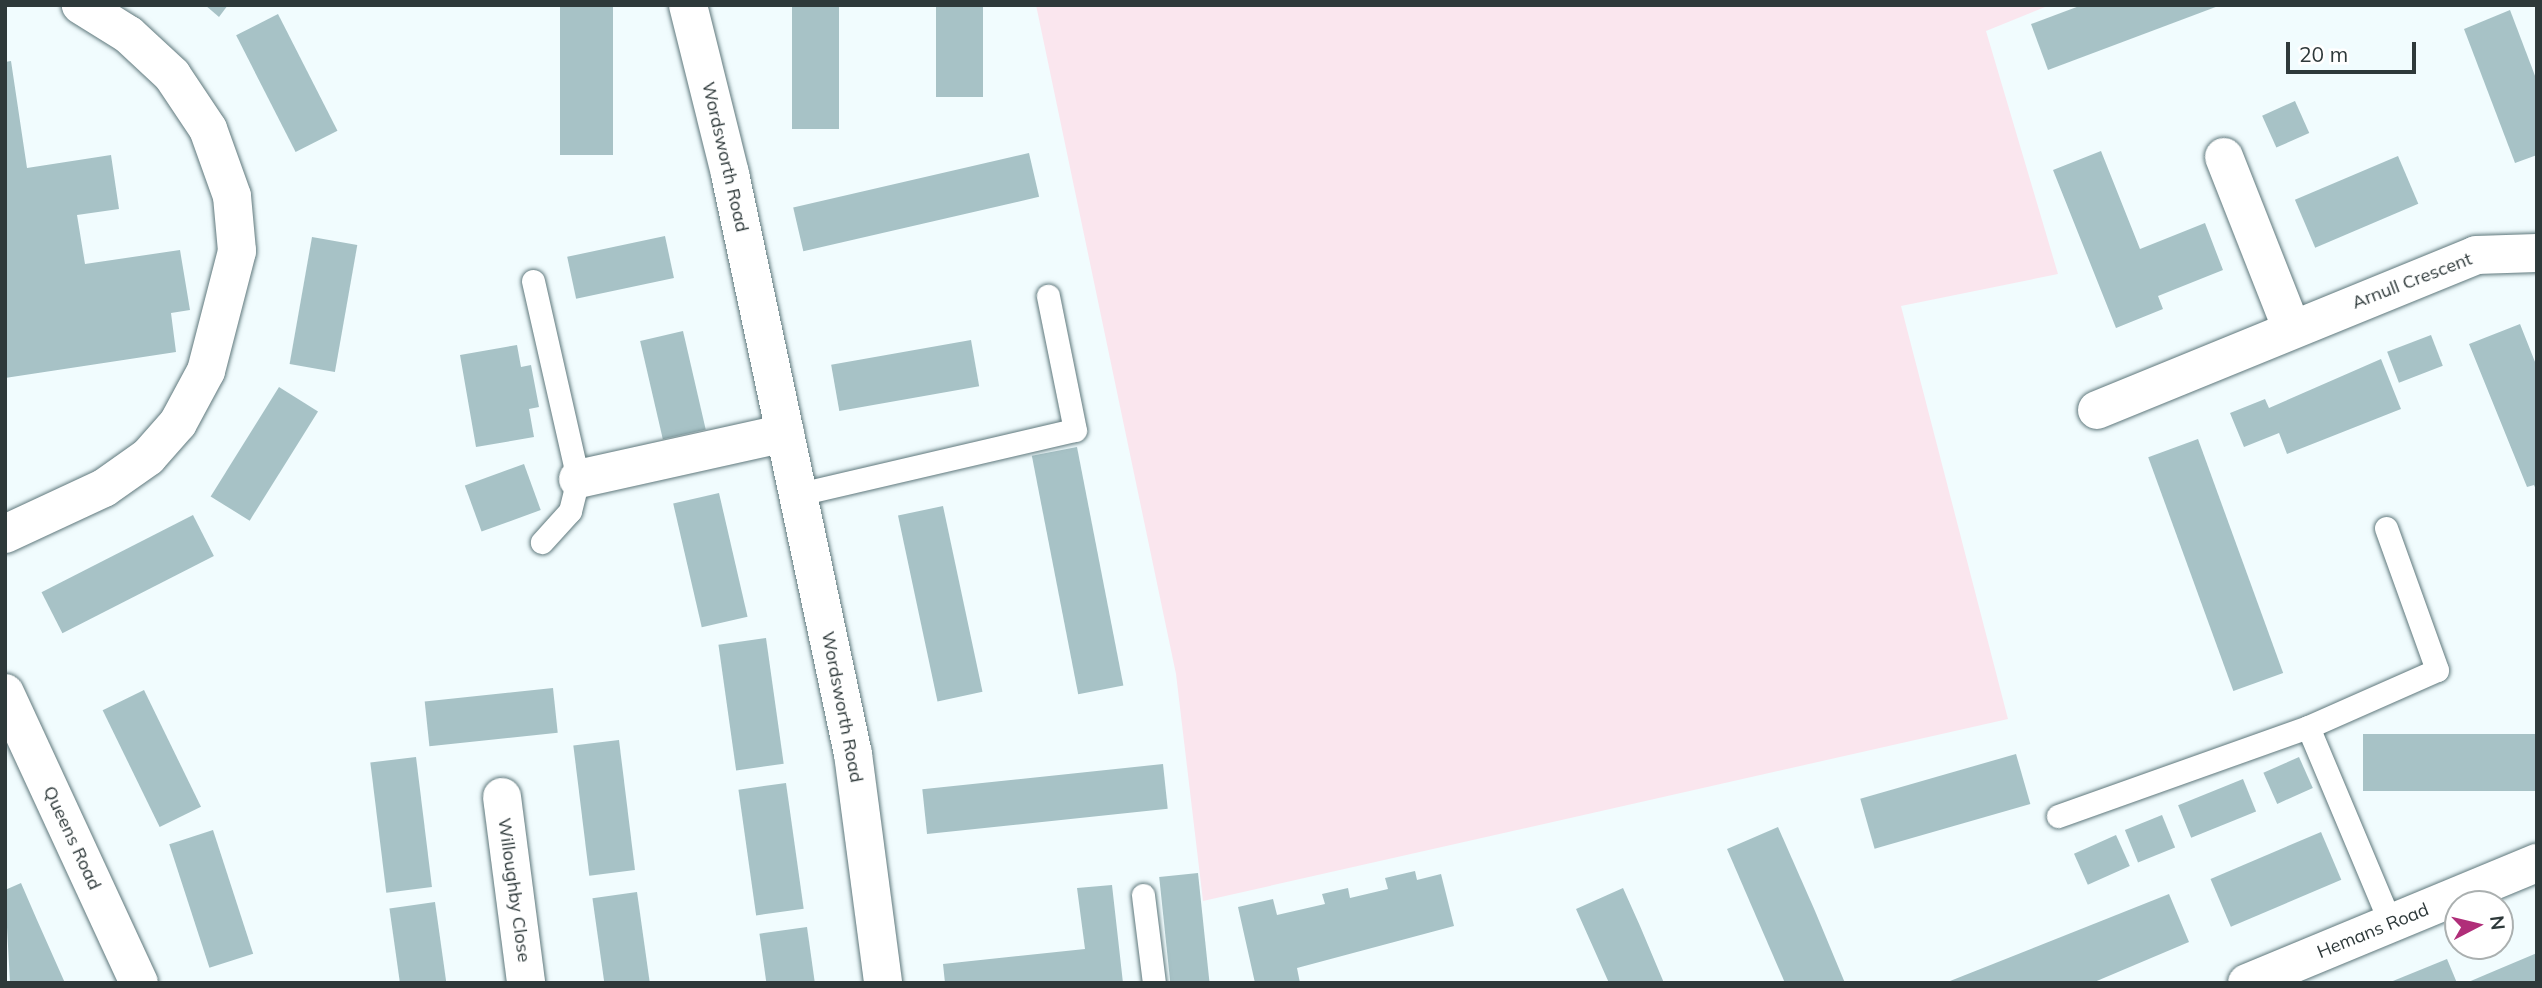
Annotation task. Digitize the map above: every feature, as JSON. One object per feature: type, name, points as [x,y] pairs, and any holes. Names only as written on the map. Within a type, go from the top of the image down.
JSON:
[{"type":"street","points":[[5,534],[104,488],[148,457],[178,423],[210,358],[237,251],[232,196],[208,129],[172,75],[129,35],[81,5]]},
{"type":"street","name":"Wordsworth Road","points":[[688,5],[799,494],[853,754],[883,983]]},
{"type":"street","points":[[2224,157],[2291,327]]},
{"type":"street","name":"Arnull Crescent","points":[[2097,410],[2291,327],[2476,256],[2537,253]]},
{"type":"street","points":[[578,479],[785,433]]},
{"type":"street","name":"Queens Road","points":[[5,693],[139,983]]},
{"type":"street","name":"Willoughby Close","points":[[502,797],[526,983]]},
{"type":"street","name":"Hemans Road","points":[[2251,982],[2537,863]]},
{"type":"lane","points":[[533,281],[578,479],[570,511],[541,542]]},
{"type":"lane","points":[[799,494],[1075,430],[1048,296]]},
{"type":"lane","points":[[2058,816],[2308,727],[2437,670],[2386,528]]},
{"type":"lane","points":[[2308,727],[2391,923]]},
{"type":"lane","points":[[1143,895],[1154,983]]},
{"type":"shaded area","points":[[1036,5],[2050,5],[1986,31],[2058,274],[1901,306],[2008,719],[1203,901],[1176,674]]},
{"type":"building","points":[[205,5],[228,5],[219,17]]},
{"type":"building","points":[[560,5],[613,5],[613,155],[560,155]]},
{"type":"building","points":[[792,5],[839,5],[839,129],[792,129]]},
{"type":"building","points":[[936,5],[983,5],[983,97],[936,97]]},
{"type":"building","points":[[2082,5],[2221,5],[2048,70],[2031,24]]},
{"type":"building","points":[[2510,10],[2537,81],[2537,155],[2515,163],[2464,29]]},
{"type":"building","points":[[278,14],[337,131],[296,152],[236,35]]},
{"type":"building","points":[[11,61],[27,168],[111,155],[119,209],[77,215],[85,264],[180,250],[190,310],[171,313],[176,352],[5,378],[5,62]]},
{"type":"building","points":[[2295,101],[2309,133],[2276,148],[2262,116]]},
{"type":"building","points":[[2101,151],[2140,249],[2205,223],[2223,270],[2158,296],[2163,309],[2116,328],[2053,170]]},
{"type":"building","points":[[1029,153],[1039,197],[803,251],[793,207]]},
{"type":"building","points":[[2398,156],[2418,204],[2315,248],[2295,200]]},
{"type":"building","points":[[665,236],[674,278],[576,299],[567,257]]},
{"type":"building","points":[[312,237],[357,245],[335,372],[290,364]]},
{"type":"building","points":[[2520,324],[2537,367],[2537,492],[2534,485],[2527,487],[2469,344]]},
{"type":"building","points":[[683,331],[706,429],[663,439],[640,341]]},
{"type":"building","points":[[2431,335],[2443,366],[2399,383],[2387,352]]},
{"type":"building","points":[[971,340],[979,386],[839,411],[831,365]]},
{"type":"building","points":[[517,345],[521,367],[531,365],[539,407],[529,409],[534,437],[476,447],[460,355]]},
{"type":"building","points":[[2381,359],[2401,409],[2287,454],[2279,433],[2244,447],[2230,413],[2265,399],[2269,408]]},
{"type":"building","points":[[279,387],[318,411],[250,521],[211,496]]},
{"type":"building","points":[[2198,439],[2283,673],[2233,691],[2148,457]]},
{"type":"building","points":[[1077,447],[1123,686],[1078,694],[1032,456]]},
{"type":"building","points":[[524,464],[541,510],[482,532],[465,486]]},
{"type":"building","points":[[719,493],[748,617],[702,627],[673,504]]},
{"type":"building","points":[[943,506],[983,692],[938,701],[898,516]]},
{"type":"building","points":[[193,515],[214,556],[62,633],[42,592]]},
{"type":"building","points":[[766,638],[784,764],[736,770],[718,645]]},
{"type":"building","points":[[553,688],[558,733],[429,746],[425,701]]},
{"type":"building","points":[[144,690],[201,807],[160,827],[103,710]]},
{"type":"building","points":[[2363,734],[2537,734],[2537,791],[2363,791]]},
{"type":"building","points":[[619,740],[635,870],[589,876],[573,746]]},
{"type":"building","points":[[2016,754],[2030,804],[1875,849],[1860,799]]},
{"type":"building","points":[[416,757],[432,887],[386,893],[370,763]]},
{"type":"building","points":[[2299,757],[2313,788],[2277,804],[2263,773]]},
{"type":"building","points":[[1163,764],[1168,809],[927,834],[922,789]]},
{"type":"building","points":[[2243,779],[2256,811],[2191,838],[2178,805]]},
{"type":"building","points":[[786,783],[804,909],[756,915],[738,790]]},
{"type":"building","points":[[2162,815],[2175,847],[2138,862],[2125,830]]},
{"type":"building","points":[[1778,827],[1845,983],[1785,983],[1727,849]]},
{"type":"building","points":[[213,830],[253,954],[209,968],[169,844]]},
{"type":"building","points":[[2321,832],[2341,880],[2231,927],[2211,879]]},
{"type":"building","points":[[2116,835],[2130,866],[2088,885],[2074,854]]},
{"type":"building","points":[[1415,871],[1417,880],[1441,874],[1454,926],[1297,968],[1300,983],[1255,983],[1238,907],[1273,899],[1277,915],[1325,904],[1322,894],[1348,888],[1350,898],[1388,889],[1385,878]]},
{"type":"building","points":[[1198,873],[1210,983],[1170,983],[1159,877]]},
{"type":"building","points":[[21,883],[65,983],[10,983],[5,890]]},
{"type":"building","points":[[1112,885],[1123,983],[945,983],[943,964],[1085,949],[1077,888]]},
{"type":"building","points":[[1623,888],[1664,983],[1609,983],[1576,909]]},
{"type":"building","points":[[637,892],[650,983],[604,983],[592,898]]},
{"type":"building","points":[[2169,894],[2189,942],[2092,983],[1945,983]]},
{"type":"building","points":[[435,902],[446,983],[400,983],[389,908]]},
{"type":"building","points":[[807,927],[815,983],[766,983],[759,934]]},
{"type":"building","points":[[2537,953],[2537,983],[2466,983],[2499,969]]},
{"type":"building","points":[[2447,960],[2457,983],[2388,983]]}]
